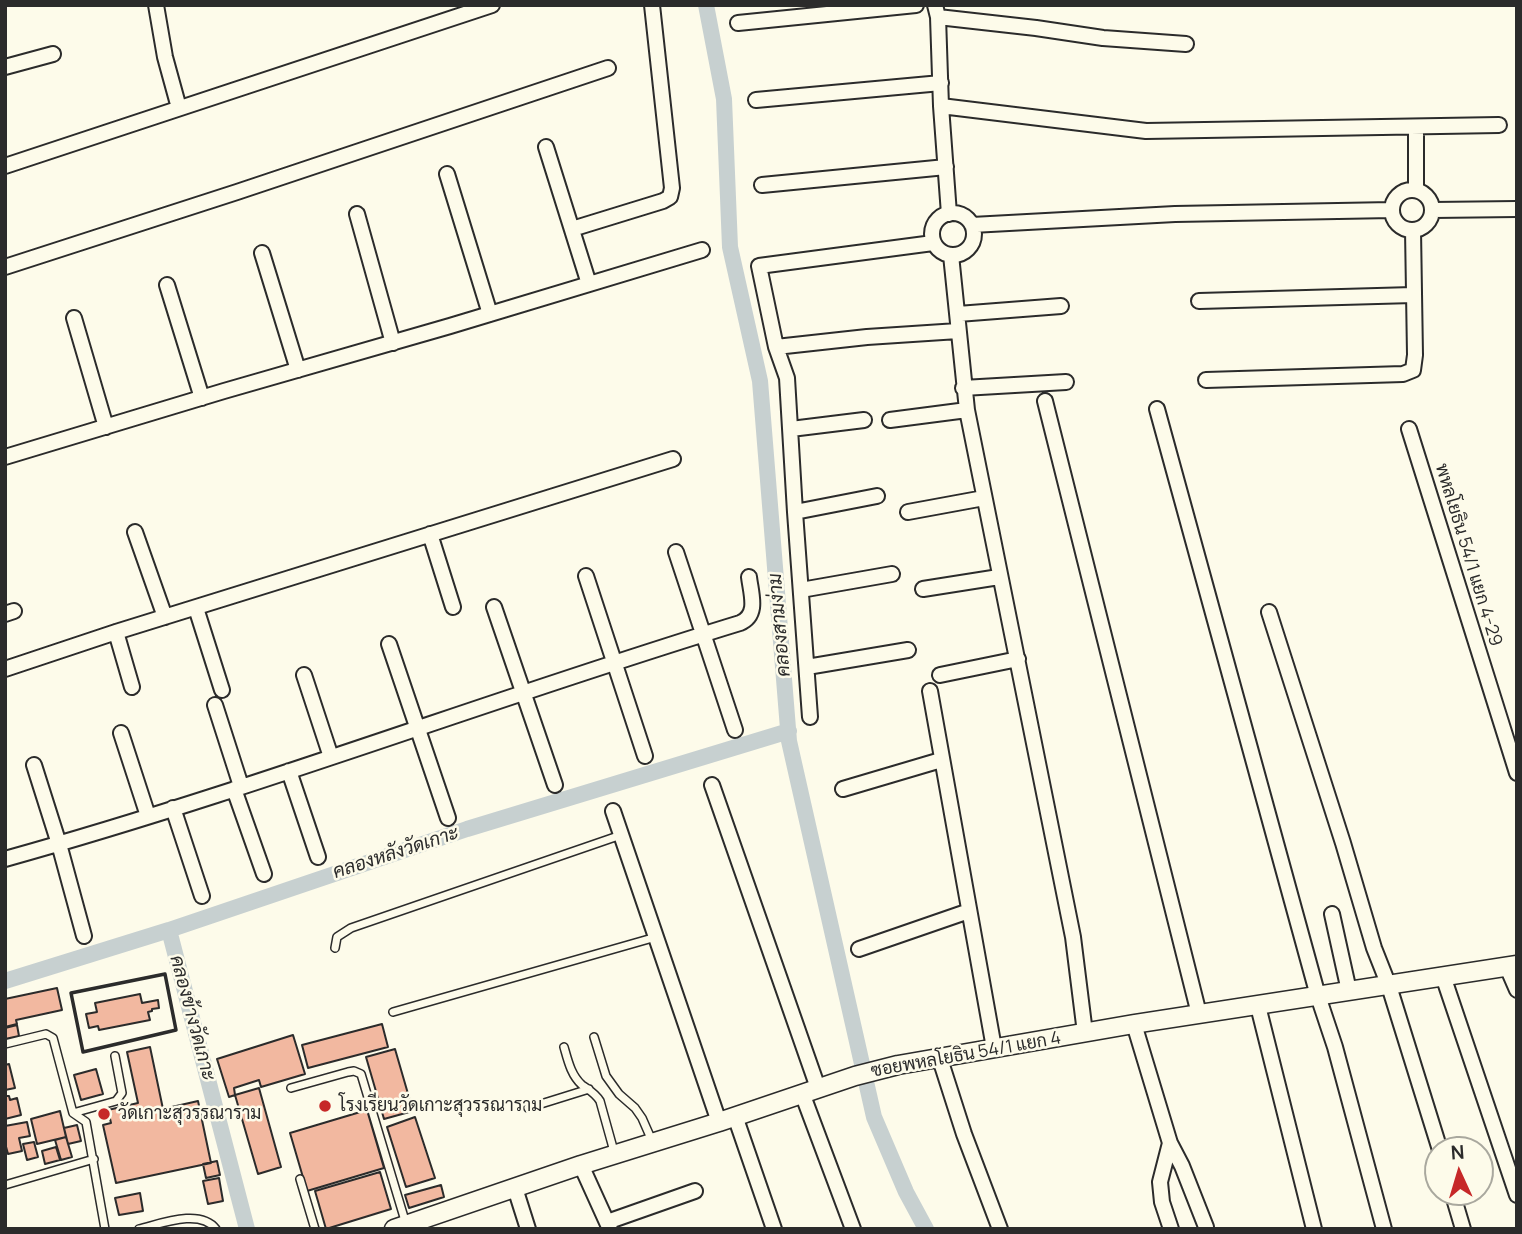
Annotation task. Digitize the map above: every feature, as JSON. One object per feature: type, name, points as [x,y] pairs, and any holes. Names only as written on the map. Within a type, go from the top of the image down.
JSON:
[{"type":"street","points":[[156,5],[165,57],[179,108]]},
{"type":"street","points":[[5,166],[179,108],[449,12],[492,5]]},
{"type":"street","points":[[572,229],[670,197],[672,188],[652,5]]},
{"type":"street","points":[[738,23],[916,5]]},
{"type":"street","points":[[949,214],[937,11],[1103,38],[1186,44]]},
{"type":"street","points":[[5,67],[53,54]]},
{"type":"street","points":[[5,267],[608,68]]},
{"type":"street","points":[[756,100],[941,83]]},
{"type":"street","points":[[941,106],[1146,131],[1499,125]]},
{"type":"street","points":[[1416,128],[1416,190]]},
{"type":"street","points":[[546,148],[589,284]]},
{"type":"street","points":[[762,185],[946,167]]},
{"type":"street","points":[[447,174],[490,314]]},
{"type":"street","points":[[1416,190],[1428,197],[1433,210],[1429,222],[1413,230],[1401,226],[1392,210],[1397,197],[1416,190]]},
{"type":"street","points":[[1433,210],[1517,209]]},
{"type":"street","points":[[972,225],[1175,214],[1392,210]]},
{"type":"street","points":[[357,214],[393,343]]},
{"type":"street","points":[[949,214],[965,216],[972,225],[974,236],[971,246],[962,253],[951,256],[941,252],[933,243],[931,232],[935,222],[949,214]]},
{"type":"street","points":[[1206,380],[1403,374],[1413,370],[1413,230]]},
{"type":"street","points":[[810,717],[787,378],[776,347],[759,266],[933,243]]},
{"type":"street","points":[[6,453],[106,427],[702,250]]},
{"type":"street","points":[[262,253],[298,370]]},
{"type":"street","points":[[951,256],[963,388],[1073,937],[1085,1033]]},
{"type":"street","points":[[167,285],[202,398]]},
{"type":"street","points":[[1199,301],[1413,295]]},
{"type":"street","points":[[958,314],[1061,306]]},
{"type":"street","points":[[75,318],[106,427]]},
{"type":"street","points":[[776,347],[958,331]]},
{"type":"street","points":[[963,388],[1066,382]]},
{"type":"street","points":[[1045,401],[1199,1014]]},
{"type":"street","points":[[1157,409],[1384,1229]]},
{"type":"street","points":[[890,420],[967,410]]},
{"type":"street","points":[[791,429],[863,420]]},
{"type":"street","name":"พหลโยธิน 54/1 แยก 4-29","points":[[1409,429],[1517,773]]},
{"type":"street","points":[[5,669],[673,459]]},
{"type":"street","points":[[795,512],[877,496]]},
{"type":"street","points":[[908,512],[984,498]]},
{"type":"street","points":[[135,532],[165,617]]},
{"type":"street","points":[[430,534],[453,607]]},
{"type":"street","points":[[676,552],[735,730]]},
{"type":"street","points":[[801,590],[892,574]]},
{"type":"street","points":[[586,576],[645,756]]},
{"type":"street","points":[[5,859],[289,771],[740,623],[752,615],[749,577]]},
{"type":"street","points":[[923,589],[999,577]]},
{"type":"street","points":[[494,607],[555,785]]},
{"type":"street","points":[[196,608],[222,690]]},
{"type":"street","points":[[1269,612],[1436,1136]]},
{"type":"street","points":[[116,632],[132,687]]},
{"type":"street","points":[[389,644],[447,818]]},
{"type":"street","points":[[807,667],[908,650]]},
{"type":"street","points":[[940,675],[1018,659]]},
{"type":"street","points":[[303,675],[331,757]]},
{"type":"street","points":[[930,691],[994,1048]]},
{"type":"street","points":[[215,705],[264,874]]},
{"type":"street","points":[[121,733],[148,816]]},
{"type":"street","points":[[843,789],[941,760]]},
{"type":"street","points":[[34,765],[84,936]]},
{"type":"street","points":[[289,771],[318,857]]},
{"type":"street","points":[[712,785],[853,1229]]},
{"type":"street","points":[[173,808],[202,896]]},
{"type":"street","points":[[612,811],[656,937],[727,1119],[774,1229]]},
{"type":"street","points":[[859,948],[969,911]]},
{"type":"street","points":[[1332,914],[1349,991]]},
{"type":"street","points":[[1512,966],[1517,990]]},
{"type":"street","name":"ซอยพหลโยธิน 54/1 แยก 4","points":[[400,1226],[855,1076],[898,1065],[1134,1024],[1512,966]]},
{"type":"street","points":[[1443,976],[1517,1195]]},
{"type":"street","points":[[1258,1006],[1314,1229]]},
{"type":"street","points":[[1134,1024],[1170,1143],[1206,1227]]},
{"type":"street","points":[[940,1059],[1000,1229]]},
{"type":"street","points":[[1170,1143],[1160,1181],[1162,1202],[1171,1229]]},
{"type":"street","points":[[581,1165],[609,1226],[695,1191]]},
{"type":"street","points":[[515,1188],[528,1229]]},
{"type":"street","points":[[1456,1206],[1463,1229]]},
{"type":"lane","points":[[335,947],[337,937],[351,928],[621,835]]},
{"type":"lane","points":[[393,1012],[656,937]]},
{"type":"lane","points":[[5,1044],[46,1034],[53,1038],[73,1113],[86,1122],[105,1229]]},
{"type":"lane","points":[[594,1037],[606,1076],[618,1094],[635,1108],[653,1143]]},
{"type":"lane","points":[[564,1047],[575,1076],[596,1094],[600,1101],[615,1156]]},
{"type":"lane","points":[[73,1113],[116,1101],[122,1093],[115,1056]]},
{"type":"lane","points":[[291,1088],[348,1072],[361,1074],[400,1226]]},
{"type":"lane","points":[[528,1108],[589,1089]]},
{"type":"lane","points":[[5,1185],[94,1159]]},
{"type":"lane","points":[[300,1179],[316,1229]]},
{"type":"lane","points":[[139,1229],[186,1218],[201,1218],[216,1229]]},
{"type":"building","points":[[57,988],[62,1010],[16,1020],[17,1024],[5,1027],[5,999]]},
{"type":"building","points":[[140,994],[142,1003],[158,1000],[159,1008],[148,1012],[150,1020],[99,1030],[98,1026],[89,1028],[86,1014],[97,1012],[95,1003]]},
{"type":"building","points":[[382,1024],[388,1047],[308,1068],[302,1045]]},
{"type":"building","points":[[17,1025],[19,1036],[5,1039],[5,1028]]},
{"type":"building","points":[[293,1035],[305,1074],[261,1087],[259,1080],[234,1088],[235,1095],[229,1097],[217,1059]]},
{"type":"building","points":[[150,1047],[163,1109],[198,1101],[211,1163],[116,1183],[103,1125],[111,1123],[108,1110],[138,1103],[127,1052]]},
{"type":"building","points":[[395,1049],[413,1111],[384,1119],[366,1057]]},
{"type":"building","points":[[9,1064],[15,1088],[5,1090],[5,1065]]},
{"type":"building","points":[[96,1069],[103,1094],[81,1100],[74,1075]]},
{"type":"building","points":[[259,1088],[281,1167],[258,1174],[235,1095]]},
{"type":"building","points":[[5,1096],[9,1096],[10,1100],[17,1098],[21,1115],[5,1119]]},
{"type":"building","points":[[367,1110],[384,1168],[307,1191],[290,1133]]},
{"type":"building","points":[[60,1111],[66,1137],[37,1144],[31,1119]]},
{"type":"building","points":[[415,1117],[435,1178],[406,1187],[387,1127]]},
{"type":"building","points":[[27,1122],[30,1136],[19,1138],[22,1151],[8,1154],[5,1126]]},
{"type":"building","points":[[77,1125],[81,1141],[68,1144],[64,1128]]},
{"type":"building","points":[[66,1137],[72,1157],[61,1160],[55,1140]]},
{"type":"building","points":[[34,1142],[38,1157],[27,1160],[23,1144]]},
{"type":"building","points":[[56,1147],[60,1160],[45,1164],[42,1151]]},
{"type":"building","points":[[217,1161],[220,1175],[206,1178],[203,1164]]},
{"type":"building","points":[[380,1172],[391,1209],[326,1229],[315,1191]]},
{"type":"building","points":[[219,1178],[223,1201],[208,1204],[203,1181]]},
{"type":"building","points":[[441,1185],[444,1197],[409,1208],[405,1195]]},
{"type":"building","points":[[140,1193],[143,1211],[119,1215],[115,1198]]},
{"type":"waterway","name":"คลองสามง่าม","points":[[706,5],[724,99],[730,247],[760,381],[789,741],[874,1117],[906,1192],[926,1229]]},
{"type":"waterway","name":"คลองหลังวัดเกาะ","points":[[5,981],[169,930],[467,829],[789,731]]},
{"type":"waterway","name":"คลองข้างวัดเกาะ","points":[[169,930],[247,1229]]},
{"type":"wall","points":[[165,974],[176,1030],[83,1052],[71,993],[165,974]]},
{"type":"place","name":"โรงเรียนวัดเกาะสุวรรณาราม","points":[[325,1106]]},
{"type":"place","name":"วัดเกาะสุวรรณาราม","points":[[104,1114]]}]
